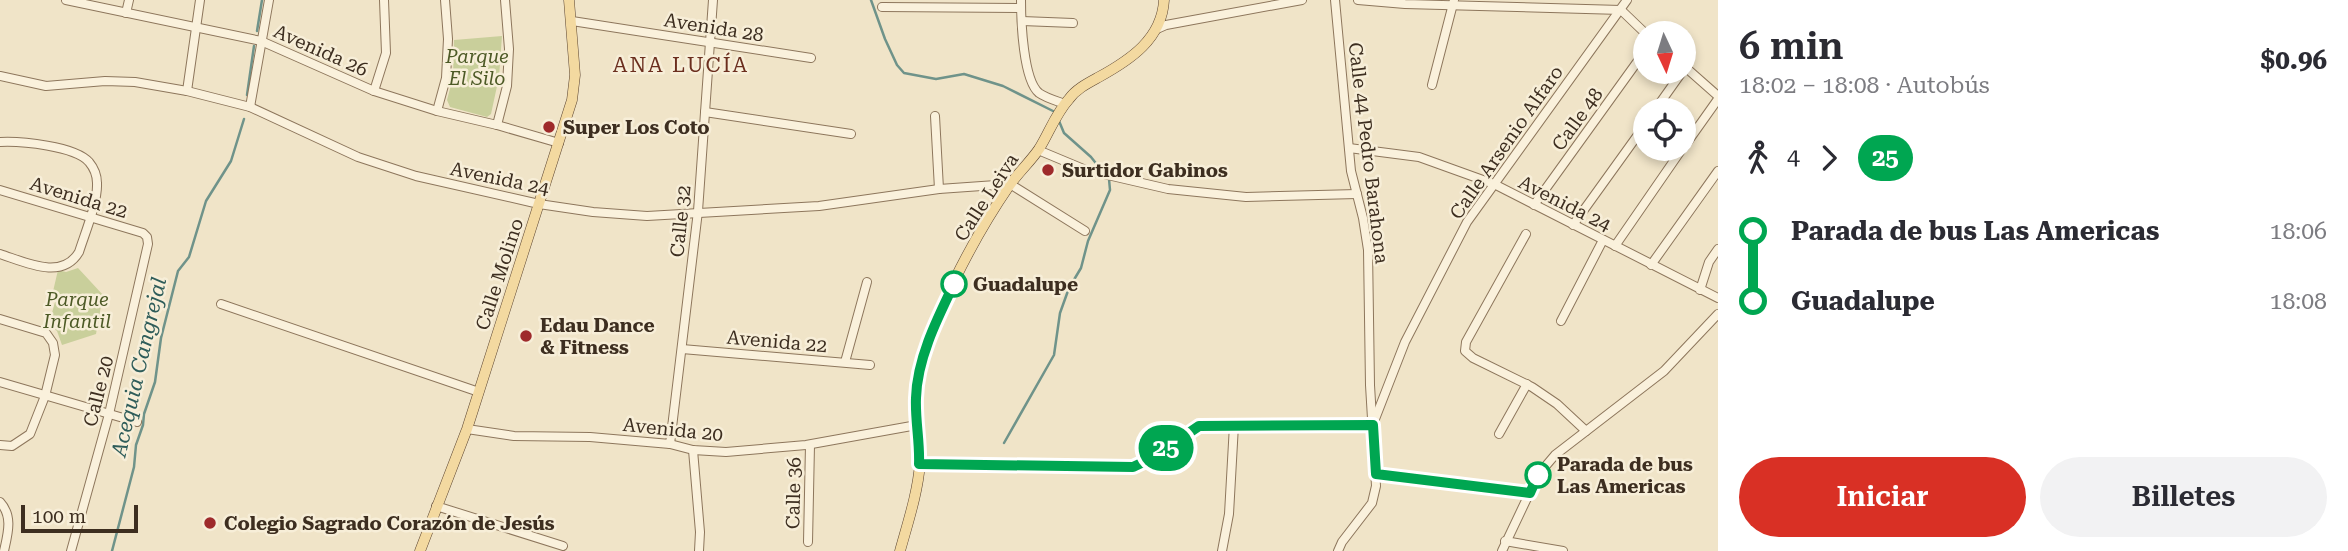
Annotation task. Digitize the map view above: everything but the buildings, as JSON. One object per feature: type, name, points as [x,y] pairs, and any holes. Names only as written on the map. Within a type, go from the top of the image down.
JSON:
[{"type":"main road","name":"Calle Molino","points":[[420,551],[467,429],[572,100],[575,75],[569,0]]},
{"type":"main road","points":[[1157,29],[1164,0]]},
{"type":"main road","name":"Calle Leiva","points":[[900,551],[918,480],[916,384],[944,304],[981,230],[1010,184],[1038,150],[1065,104],[1085,85],[1130,58],[1157,29]]},
{"type":"street","name":"Avenida 26","points":[[66,0],[261,41],[374,91],[559,144]]},
{"type":"street","points":[[126,13],[129,0]]},
{"type":"street","points":[[187,91],[200,0]]},
{"type":"street","points":[[250,107],[269,0]]},
{"type":"street","points":[[374,91],[386,53],[384,0]]},
{"type":"street","points":[[437,111],[446,78],[448,39],[445,0]]},
{"type":"street","points":[[497,125],[508,86],[509,49],[505,0]]},
{"type":"street","name":"Calle 32","points":[[670,444],[698,211],[713,0]]},
{"type":"street","points":[[1157,29],[1166,25],[1302,0]]},
{"type":"street","name":"Calle 44 Pedro Barahona","points":[[1335,0],[1349,148],[1368,250],[1376,474],[1372,503],[1338,551]]},
{"type":"street","points":[[1358,0],[1621,10],[1633,22]]},
{"type":"street","name":"Calle Arsenio Alfaro","points":[[1373,425],[1411,330],[1467,222],[1627,0]]},
{"type":"street","points":[[1432,85],[1453,2]]},
{"type":"street","points":[[882,7],[1021,4],[1032,85],[1039,93],[1065,104]]},
{"type":"street","name":"Avenida 28","points":[[572,21],[811,58]]},
{"type":"street","points":[[1022,21],[1073,23]]},
{"type":"street","name":"Calle 48","points":[[1534,205],[1633,68]]},
{"type":"street","name":"Avenida 24","points":[[0,76],[46,86],[105,81],[135,82],[187,91],[250,107],[358,157],[416,176],[539,204],[620,215],[647,216],[819,206],[939,189],[1010,184]]},
{"type":"street","points":[[1696,79],[1718,97],[1696,129]]},
{"type":"street","points":[[705,112],[851,134]]},
{"type":"street","points":[[935,116],[939,189]]},
{"type":"street","points":[[0,142],[30,143],[74,153],[89,161],[95,172],[97,185],[76,257],[57,268],[47,268],[0,254]]},
{"type":"street","points":[[1573,225],[1633,142]]},
{"type":"street","name":"Avenida 24","points":[[1349,148],[1419,157],[1494,184],[1718,298]]},
{"type":"street","points":[[1038,150],[1086,170],[1168,189],[1246,197],[1357,194]]},
{"type":"street","points":[[1615,246],[1674,161]]},
{"type":"street","points":[[1651,265],[1718,171]]},
{"type":"street","points":[[1010,184],[1085,230]]},
{"type":"street","name":"Avenida 22","points":[[0,190],[143,233],[147,237]]},
{"type":"street","points":[[1525,234],[1466,342],[1465,351],[1473,358],[1527,384],[1557,404],[1586,431]]},
{"type":"street","name":"Calle 20","points":[[71,551],[109,414],[148,244],[147,237]]},
{"type":"street","points":[[1561,321],[1603,240]]},
{"type":"street","points":[[1700,290],[1709,262],[1718,249]]},
{"type":"street","points":[[845,362],[867,282]]},
{"type":"street","points":[[221,304],[479,391]]},
{"type":"street","points":[[1502,551],[1538,475],[1555,455],[1664,371],[1718,314]]},
{"type":"street","points":[[0,319],[46,333],[53,343],[55,355],[45,396],[30,434],[12,446],[0,445]]},
{"type":"street","name":"Avenida 22","points":[[682,349],[870,365]]},
{"type":"street","points":[[0,382],[137,422]]},
{"type":"street","points":[[1499,434],[1527,384]]},
{"type":"street","name":"Avenida 20","points":[[467,429],[514,436],[590,437],[670,444],[693,450],[726,452],[810,444],[917,425]]},
{"type":"street","points":[[1222,551],[1229,514],[1234,425]]},
{"type":"street","points":[[919,464],[1133,467],[1152,458],[1199,426],[1373,425]]},
{"type":"street","name":"Calle 36","points":[[808,542],[810,444]]},
{"type":"street","points":[[693,450],[700,532],[699,551]]},
{"type":"street","points":[[1376,474],[1530,493]]},
{"type":"street","points":[[1,503],[8,514],[9,526],[4,551]]},
{"type":"street","points":[[436,506],[563,546]]},
{"type":"street","points":[[1505,541],[1563,551]]},
{"type":"green space","name":"Parque El Silo","points":[[502,36],[499,77],[491,114],[487,117],[450,107],[447,100],[453,77],[454,40]]},
{"type":"green space","name":"Parque Infantil","points":[[78,268],[103,295],[96,334],[62,345],[57,331],[49,324],[55,302],[51,300],[58,270],[66,272]]},
{"type":"waterway","name":"Acequia Cangrejal","points":[[257,31],[262,0]]},
{"type":"waterway","points":[[871,0],[885,39],[897,65],[904,73],[936,79],[964,74],[1003,86],[1055,112]]},
{"type":"waterway","name":"Acequia Cangrejal","points":[[247,95],[254,46]]},
{"type":"waterway","name":"Acequia Cangrejal","points":[[112,551],[134,467],[136,445],[155,382],[161,338],[178,271],[189,257],[206,201],[231,161],[244,119]]},
{"type":"waterway","points":[[1059,121],[1064,133],[1091,157],[1102,171]]},
{"type":"waterway","points":[[1004,443],[1054,355],[1060,313],[1069,288],[1081,268],[1088,241],[1110,190],[1109,179]]},
{"type":"bus line","name":"25","points":[[954,284],[923,359],[916,384],[919,464],[1133,467],[1152,458],[1199,426],[1373,425],[1376,474],[1530,493],[1538,475]]},
{"type":"place","name":"Super Los Coto","points":[[549,127]]},
{"type":"place","name":"Surtidor Gabinos","points":[[1048,170]]},
{"type":"place","name":"Guadalupe","points":[[954,284]]},
{"type":"place","name":"Edau Dance & Fitness","points":[[526,336]]},
{"type":"place","name":"Parada de bus Las Americas","points":[[1538,475]]},
{"type":"place","name":"Colegio Sagrado Corazón de Jesús","points":[[210,523]]},
{"type":"district","name":"ANA LUCÍA","points":[[681,65]]}]
